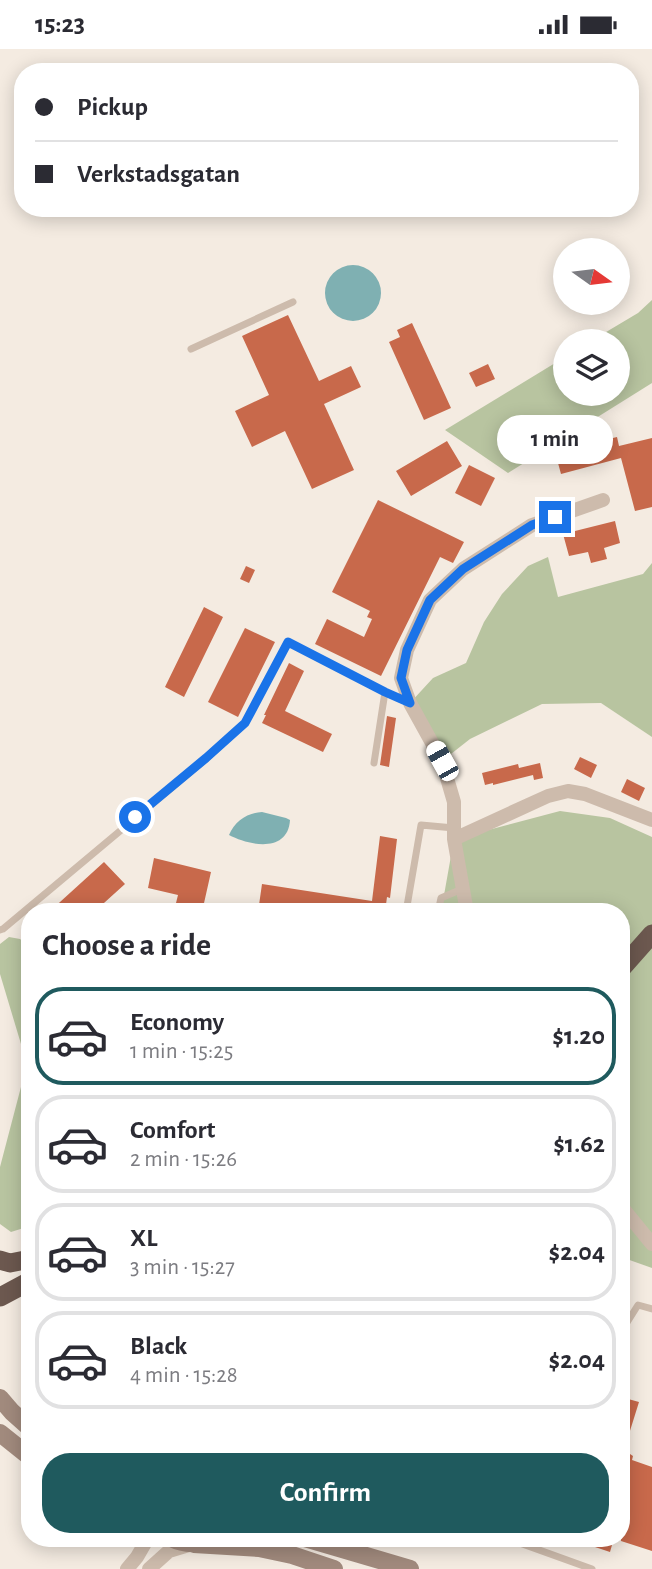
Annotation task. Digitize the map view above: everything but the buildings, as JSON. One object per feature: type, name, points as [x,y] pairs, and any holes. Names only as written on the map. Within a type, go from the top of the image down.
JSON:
[{"type":"highway","points":[[630,959],[652,934]]},
{"type":"highway","points":[[630,975],[652,951]]},
{"type":"highway","points":[[0,1260],[10,1263],[21,1261]]},
{"type":"highway","points":[[0,1297],[21,1286]]},
{"type":"main road","points":[[0,1398],[21,1420]]},
{"type":"main road","points":[[0,1433],[21,1450]]},
{"type":"main road","points":[[242,1547],[292,1555],[334,1569]]},
{"type":"main road","points":[[336,1547],[410,1569]]},
{"type":"street","points":[[465,903],[454,833],[454,802],[442,761],[410,703],[401,678],[407,650],[430,600],[463,569],[532,525],[603,500]]},
{"type":"street","points":[[454,833],[548,796],[568,791],[585,794],[652,820]]},
{"type":"street","points":[[630,1217],[652,1244]]},
{"type":"street","points":[[127,1569],[143,1547]]},
{"type":"street","points":[[149,1569],[169,1551],[183,1547]]},
{"type":"lane","points":[[191,349],[293,302]]},
{"type":"lane","points":[[34,903],[245,723],[288,642],[410,703]]},
{"type":"lane","points":[[374,763],[385,692]]},
{"type":"lane","points":[[408,903],[421,825],[454,833]]},
{"type":"lane","points":[[440,903],[441,898],[462,889]]},
{"type":"lane","points":[[0,930],[21,914]]},
{"type":"lane","points":[[630,1318],[638,1305],[652,1309]]},
{"type":"lane","points":[[531,1547],[592,1569]]},
{"type":"green space","points":[[652,300],[652,383],[630,397],[630,329],[611,329],[638,313]]},
{"type":"green space","points":[[553,364],[553,406],[615,406],[508,473],[445,430]]},
{"type":"green space","points":[[548,557],[558,597],[643,574],[652,563],[652,737],[601,703],[542,704],[470,739],[442,761],[410,703],[433,678],[466,663],[484,622],[502,594],[528,566]]},
{"type":"green space","points":[[560,811],[610,818],[652,837],[652,1268],[630,1260],[630,903],[443,903],[454,839]]},
{"type":"green space","points":[[9,937],[21,940],[21,1044],[0,974],[0,944]]},
{"type":"green space","points":[[21,1087],[21,1229],[11,1232],[0,1224],[0,1167]]},
{"type":"water","points":[[353,265],[364,267],[373,273],[379,282],[379,304],[373,313],[364,319],[353,321],[342,319],[333,313],[327,304],[325,293],[327,282],[333,273],[342,267]]},
{"type":"water","points":[[262,812],[290,820],[288,831],[283,838],[267,844],[257,844],[229,835],[242,819]]},
{"type":"route","points":[[135,817],[245,723],[288,642],[410,703],[401,678],[407,650],[430,600],[463,569],[532,525],[555,517]]}]
